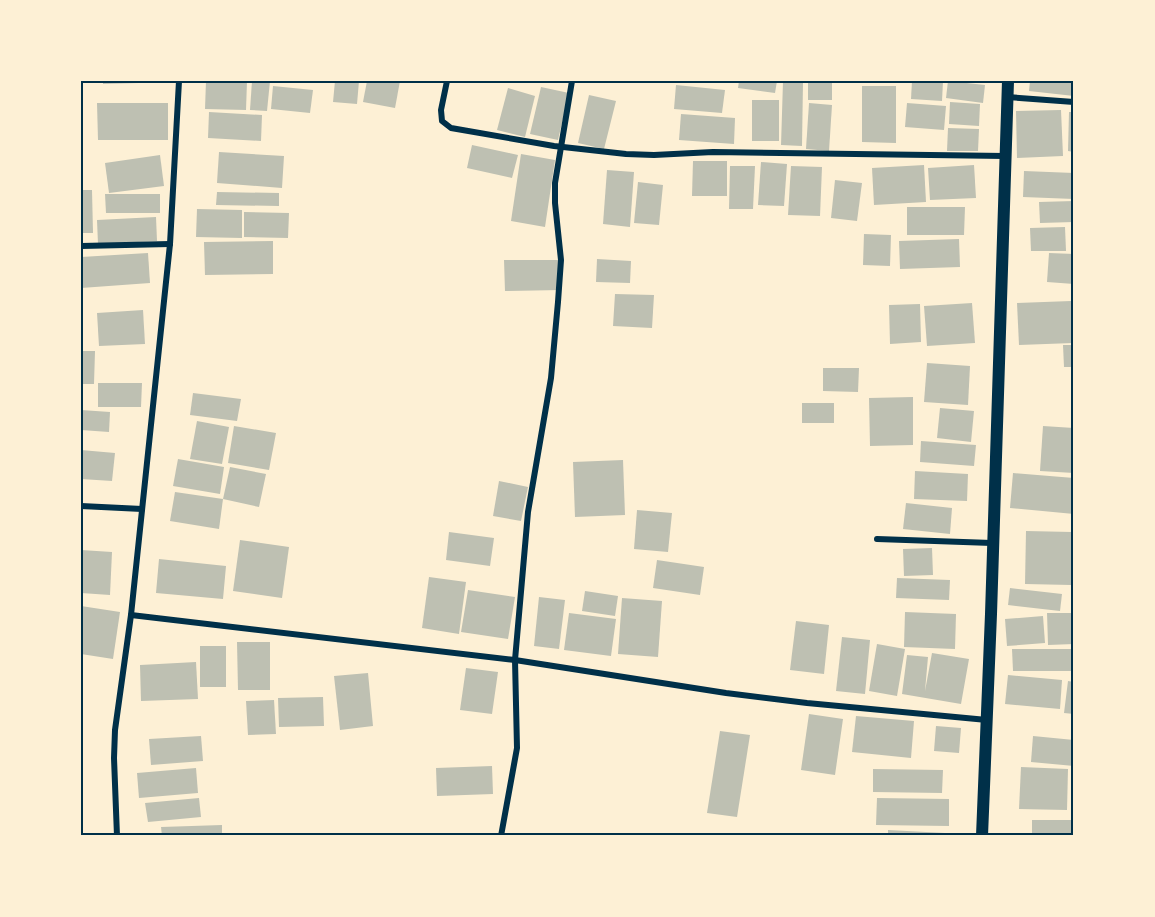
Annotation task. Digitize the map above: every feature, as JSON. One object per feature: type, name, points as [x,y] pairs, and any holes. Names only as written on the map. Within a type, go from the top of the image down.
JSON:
[{"type":"main road","points":[[982,836],[1008,81]]},
{"type":"street","points":[[117,836],[114,758],[170,244],[179,81]]},
{"type":"street","points":[[447,81],[441,110],[442,121],[451,128],[562,147],[654,155],[713,152],[1005,156]]},
{"type":"street","points":[[501,836],[517,748],[515,660],[528,512],[550,378],[558,302],[561,260],[555,183],[572,81]]},
{"type":"street","points":[[1007,97],[1074,102]]},
{"type":"street","points":[[81,246],[170,244]]},
{"type":"street","points":[[81,506],[142,509]]},
{"type":"street","points":[[876,540],[992,543]]},
{"type":"street","points":[[131,615],[515,660],[761,697],[987,720]]},
{"type":"building","points":[[103,81],[139,81],[139,83],[103,84]]},
{"type":"building","points":[[206,81],[247,81],[246,110],[205,109]]},
{"type":"building","points":[[252,81],[270,81],[267,111],[250,110]]},
{"type":"building","points":[[335,81],[359,81],[357,104],[333,102]]},
{"type":"building","points":[[367,81],[400,81],[395,108],[363,102]]},
{"type":"building","points":[[739,81],[777,81],[775,93],[738,88]]},
{"type":"building","points":[[783,81],[803,81],[802,146],[781,145]]},
{"type":"building","points":[[808,81],[832,81],[832,100],[808,100]]},
{"type":"building","points":[[912,81],[943,81],[942,101],[911,99]]},
{"type":"building","points":[[948,81],[985,85],[983,103],[946,98]]},
{"type":"building","points":[[1030,81],[1074,81],[1074,96],[1029,91]]},
{"type":"building","points":[[676,85],[725,90],[722,113],[674,109]]},
{"type":"building","points":[[273,86],[313,90],[310,113],[271,109]]},
{"type":"building","points":[[862,86],[896,86],[896,143],[862,142]]},
{"type":"building","points":[[541,87],[569,93],[558,140],[530,134]]},
{"type":"building","points":[[508,88],[535,96],[525,137],[497,130]]},
{"type":"building","points":[[589,95],[616,101],[604,149],[578,143]]},
{"type":"building","points":[[752,100],[779,100],[779,141],[752,141]]},
{"type":"building","points":[[950,102],[980,104],[979,126],[949,124]]},
{"type":"building","points":[[97,103],[168,103],[168,140],[98,140]]},
{"type":"building","points":[[809,103],[832,105],[829,151],[806,149]]},
{"type":"building","points":[[907,103],[946,106],[944,130],[905,127]]},
{"type":"building","points":[[1061,110],[1063,156],[1017,158],[1016,111]]},
{"type":"building","points":[[209,112],[262,115],[261,141],[208,138]]},
{"type":"building","points":[[1069,112],[1074,112],[1074,152],[1068,151]]},
{"type":"building","points":[[681,114],[735,118],[734,144],[679,140]]},
{"type":"building","points":[[948,128],[979,129],[978,151],[947,151]]},
{"type":"building","points":[[472,145],[518,155],[512,178],[467,168]]},
{"type":"building","points":[[219,152],[284,156],[282,188],[217,183]]},
{"type":"building","points":[[521,154],[555,160],[545,227],[511,221]]},
{"type":"building","points":[[160,155],[164,186],[109,193],[105,163]]},
{"type":"building","points":[[693,161],[727,161],[727,196],[692,196]]},
{"type":"building","points":[[761,162],[787,164],[784,206],[758,205]]},
{"type":"building","points":[[924,165],[926,202],[874,205],[872,168]]},
{"type":"building","points":[[974,165],[976,198],[930,200],[928,168]]},
{"type":"building","points":[[730,166],[755,166],[753,209],[729,209]]},
{"type":"building","points":[[791,166],[822,167],[820,216],[788,215]]},
{"type":"building","points":[[607,170],[634,172],[630,227],[603,224]]},
{"type":"building","points":[[1024,171],[1074,173],[1074,199],[1023,197]]},
{"type":"building","points":[[835,180],[862,183],[857,221],[831,218]]},
{"type":"building","points":[[638,182],[663,185],[659,225],[634,223]]},
{"type":"building","points":[[81,190],[92,190],[93,233],[81,233]]},
{"type":"building","points":[[217,192],[279,193],[279,206],[216,205]]},
{"type":"building","points":[[105,194],[160,194],[160,213],[106,213]]},
{"type":"building","points":[[1074,201],[1074,222],[1040,223],[1039,202]]},
{"type":"building","points":[[907,207],[965,207],[964,235],[907,235]]},
{"type":"building","points":[[197,209],[242,210],[242,238],[196,237]]},
{"type":"building","points":[[244,212],[289,213],[288,238],[244,237]]},
{"type":"building","points":[[156,217],[157,241],[98,244],[97,220]]},
{"type":"building","points":[[1065,227],[1066,251],[1031,251],[1030,228]]},
{"type":"building","points":[[864,234],[891,235],[890,266],[863,265]]},
{"type":"building","points":[[959,239],[960,267],[900,269],[899,241]]},
{"type":"building","points":[[273,241],[273,274],[205,275],[204,242]]},
{"type":"building","points":[[148,253],[150,283],[81,288],[81,257]]},
{"type":"building","points":[[1049,253],[1074,254],[1074,284],[1047,282]]},
{"type":"building","points":[[597,259],[631,261],[630,283],[596,282]]},
{"type":"building","points":[[504,260],[561,260],[561,290],[505,291]]},
{"type":"building","points":[[615,294],[654,295],[652,328],[613,326]]},
{"type":"building","points":[[1071,301],[1073,343],[1019,345],[1017,303]]},
{"type":"building","points":[[972,303],[975,343],[927,346],[924,306]]},
{"type":"building","points":[[920,304],[921,342],[890,344],[889,305]]},
{"type":"building","points":[[143,310],[145,344],[99,346],[97,313]]},
{"type":"building","points":[[1063,345],[1074,345],[1074,367],[1064,367]]},
{"type":"building","points":[[81,351],[95,351],[94,384],[81,384]]},
{"type":"building","points":[[927,363],[970,366],[968,405],[924,402]]},
{"type":"building","points":[[823,368],[859,368],[858,392],[823,391]]},
{"type":"building","points":[[98,383],[142,383],[141,407],[98,407]]},
{"type":"building","points":[[193,393],[241,399],[237,421],[190,415]]},
{"type":"building","points":[[913,397],[913,445],[870,446],[869,398]]},
{"type":"building","points":[[802,403],[834,403],[834,423],[802,423]]},
{"type":"building","points":[[940,408],[974,411],[971,442],[937,438]]},
{"type":"building","points":[[81,410],[110,412],[109,432],[81,430]]},
{"type":"building","points":[[197,421],[229,427],[222,464],[190,459]]},
{"type":"building","points":[[234,426],[276,433],[269,470],[228,463]]},
{"type":"building","points":[[1043,426],[1074,428],[1074,473],[1040,471]]},
{"type":"building","points":[[921,441],[976,445],[974,466],[920,462]]},
{"type":"building","points":[[81,450],[115,453],[112,481],[81,479]]},
{"type":"building","points":[[178,459],[224,467],[220,494],[173,486]]},
{"type":"building","points":[[623,460],[625,515],[575,517],[573,462]]},
{"type":"building","points":[[230,467],[266,474],[259,507],[223,499]]},
{"type":"building","points":[[915,471],[968,474],[967,501],[914,499]]},
{"type":"building","points":[[1013,473],[1074,478],[1074,514],[1010,508]]},
{"type":"building","points":[[499,481],[528,487],[521,521],[493,516]]},
{"type":"building","points":[[175,492],[223,499],[219,529],[170,521]]},
{"type":"building","points":[[906,503],[952,508],[950,534],[903,529]]},
{"type":"building","points":[[637,510],[672,513],[668,552],[634,549]]},
{"type":"building","points":[[1026,531],[1072,532],[1071,585],[1025,584]]},
{"type":"building","points":[[449,532],[494,538],[490,566],[446,560]]},
{"type":"building","points":[[240,540],[289,547],[282,598],[233,591]]},
{"type":"building","points":[[932,548],[933,575],[904,576],[903,549]]},
{"type":"building","points":[[81,550],[112,552],[110,595],[81,593]]},
{"type":"building","points":[[159,559],[226,566],[223,599],[156,593]]},
{"type":"building","points":[[657,560],[704,567],[700,595],[653,588]]},
{"type":"building","points":[[429,577],[466,582],[459,634],[422,628]]},
{"type":"building","points":[[897,578],[950,580],[949,600],[896,598]]},
{"type":"building","points":[[1010,588],[1062,594],[1060,611],[1008,605]]},
{"type":"building","points":[[468,590],[515,597],[508,639],[461,632]]},
{"type":"building","points":[[585,591],[618,596],[615,616],[582,611]]},
{"type":"building","points":[[539,597],[565,600],[559,649],[534,646]]},
{"type":"building","points":[[622,598],[662,601],[658,657],[618,654]]},
{"type":"building","points":[[81,606],[120,612],[113,659],[81,654]]},
{"type":"building","points":[[905,612],[956,614],[955,649],[904,647]]},
{"type":"building","points":[[569,613],[616,619],[611,656],[564,650]]},
{"type":"building","points":[[1047,613],[1074,613],[1074,644],[1048,645]]},
{"type":"building","points":[[1043,616],[1045,643],[1007,646],[1005,619]]},
{"type":"building","points":[[796,621],[829,625],[824,674],[790,670]]},
{"type":"building","points":[[842,637],[870,640],[865,694],[836,691]]},
{"type":"building","points":[[237,642],[270,642],[270,690],[238,690]]},
{"type":"building","points":[[877,644],[905,649],[897,696],[869,691]]},
{"type":"building","points":[[200,646],[226,646],[226,687],[200,687]]},
{"type":"building","points":[[1012,649],[1074,649],[1074,671],[1013,671]]},
{"type":"building","points":[[932,653],[969,659],[961,704],[902,694],[907,655],[928,657],[925,691]]},
{"type":"building","points":[[196,662],[198,699],[141,701],[140,665]]},
{"type":"building","points":[[466,668],[498,672],[492,714],[460,710]]},
{"type":"building","points":[[368,673],[373,726],[340,730],[334,676]]},
{"type":"building","points":[[1008,675],[1062,680],[1060,709],[1005,704]]},
{"type":"building","points":[[1068,681],[1074,682],[1074,714],[1064,713]]},
{"type":"building","points":[[323,697],[324,726],[279,727],[278,698]]},
{"type":"building","points":[[274,700],[276,734],[248,735],[246,701]]},
{"type":"building","points":[[809,714],[843,719],[835,775],[801,770]]},
{"type":"building","points":[[856,716],[914,721],[911,758],[852,752]]},
{"type":"building","points":[[936,726],[961,728],[959,753],[934,751]]},
{"type":"building","points":[[720,731],[750,735],[737,817],[707,813]]},
{"type":"building","points":[[201,736],[203,761],[151,765],[149,739]]},
{"type":"building","points":[[1033,736],[1074,740],[1074,766],[1031,762]]},
{"type":"building","points":[[492,766],[493,794],[437,796],[436,768]]},
{"type":"building","points":[[1021,767],[1068,769],[1067,810],[1019,809]]},
{"type":"building","points":[[196,768],[198,793],[139,798],[137,773]]},
{"type":"building","points":[[873,769],[943,770],[942,793],[873,792]]},
{"type":"building","points":[[199,798],[201,817],[148,822],[145,803]]},
{"type":"building","points":[[877,798],[949,799],[949,826],[876,825]]},
{"type":"building","points":[[1032,820],[1074,820],[1074,836],[1032,836]]},
{"type":"building","points":[[222,825],[222,836],[162,836],[161,827]]},
{"type":"building","points":[[888,830],[945,833],[945,836],[888,836]]}]
